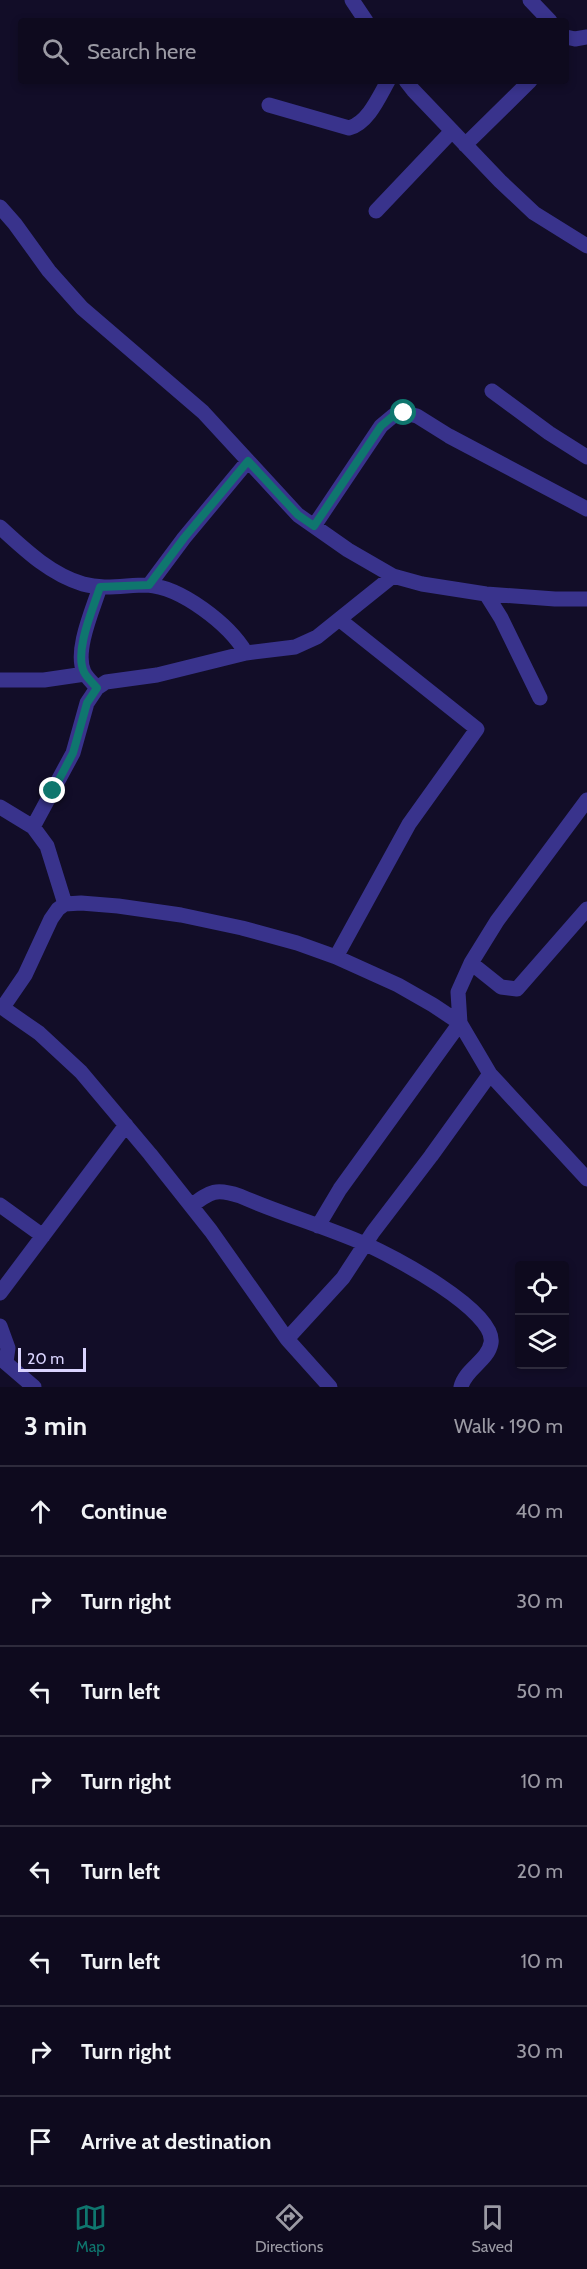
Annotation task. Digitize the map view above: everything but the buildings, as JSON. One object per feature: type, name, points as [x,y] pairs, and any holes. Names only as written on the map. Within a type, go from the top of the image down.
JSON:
[{"type":"street","points":[[352,0],[364,18]]},
{"type":"street","points":[[530,0],[547,18]]},
{"type":"street","points":[[269,105],[349,128],[356,126],[365,118],[386,84]]},
{"type":"street","points":[[408,84],[465,145],[534,213],[587,246]]},
{"type":"street","points":[[465,145],[527,84]]},
{"type":"street","points":[[376,211],[452,131]]},
{"type":"street","points":[[0,207],[49,271],[82,308],[203,412],[298,515],[348,550],[393,576],[422,584],[486,594],[587,599]]},
{"type":"street","points":[[492,391],[549,433],[585,452]]},
{"type":"street","points":[[314,526],[381,426],[393,416],[404,413],[417,416],[449,436],[587,509]]},
{"type":"street","points":[[149,585],[184,538],[248,461]]},
{"type":"street","points":[[0,527],[27,552],[60,574],[83,584],[100,587],[149,585],[175,591],[220,622],[238,639],[246,653]]},
{"type":"street","points":[[33,827],[73,753],[87,703],[97,688],[106,682],[157,675],[246,653],[296,646],[317,637],[393,576]]},
{"type":"street","points":[[97,688],[85,674],[81,662],[84,638],[100,587]]},
{"type":"street","points":[[486,594],[511,637],[540,698]]},
{"type":"street","points":[[336,957],[409,824],[477,729],[339,620]]},
{"type":"street","points":[[0,680],[44,680],[85,674]]},
{"type":"street","points":[[318,1226],[340,1189],[460,1023],[458,992],[471,963],[497,921],[587,800]]},
{"type":"street","points":[[0,807],[33,827],[47,846],[65,904]]},
{"type":"street","points":[[330,1387],[287,1339],[191,1206],[81,1072],[39,1034],[1,1006],[25,975],[58,909],[65,904],[91,904],[181,915],[242,928],[297,943],[336,957],[398,985],[460,1023],[490,1074],[587,1179]]},
{"type":"street","points":[[471,963],[501,987],[517,989],[587,909]]},
{"type":"street","points":[[287,1339],[343,1278],[490,1074]]},
{"type":"street","points":[[0,1293],[126,1125]]},
{"type":"street","points":[[191,1206],[210,1192],[224,1190],[366,1244],[465,1302],[483,1319],[490,1331],[491,1343],[482,1359],[465,1375],[461,1387]]},
{"type":"street","points":[[0,1205],[43,1236]]},
{"type":"street","points":[[0,1326],[8,1348],[3,1360],[34,1387]]},
{"type":"route","points":[[53,791],[73,753],[87,703],[97,688],[85,674],[81,662],[84,638],[100,587],[149,585],[184,538],[248,461],[298,515],[314,526],[381,426],[393,416],[404,413]]}]
